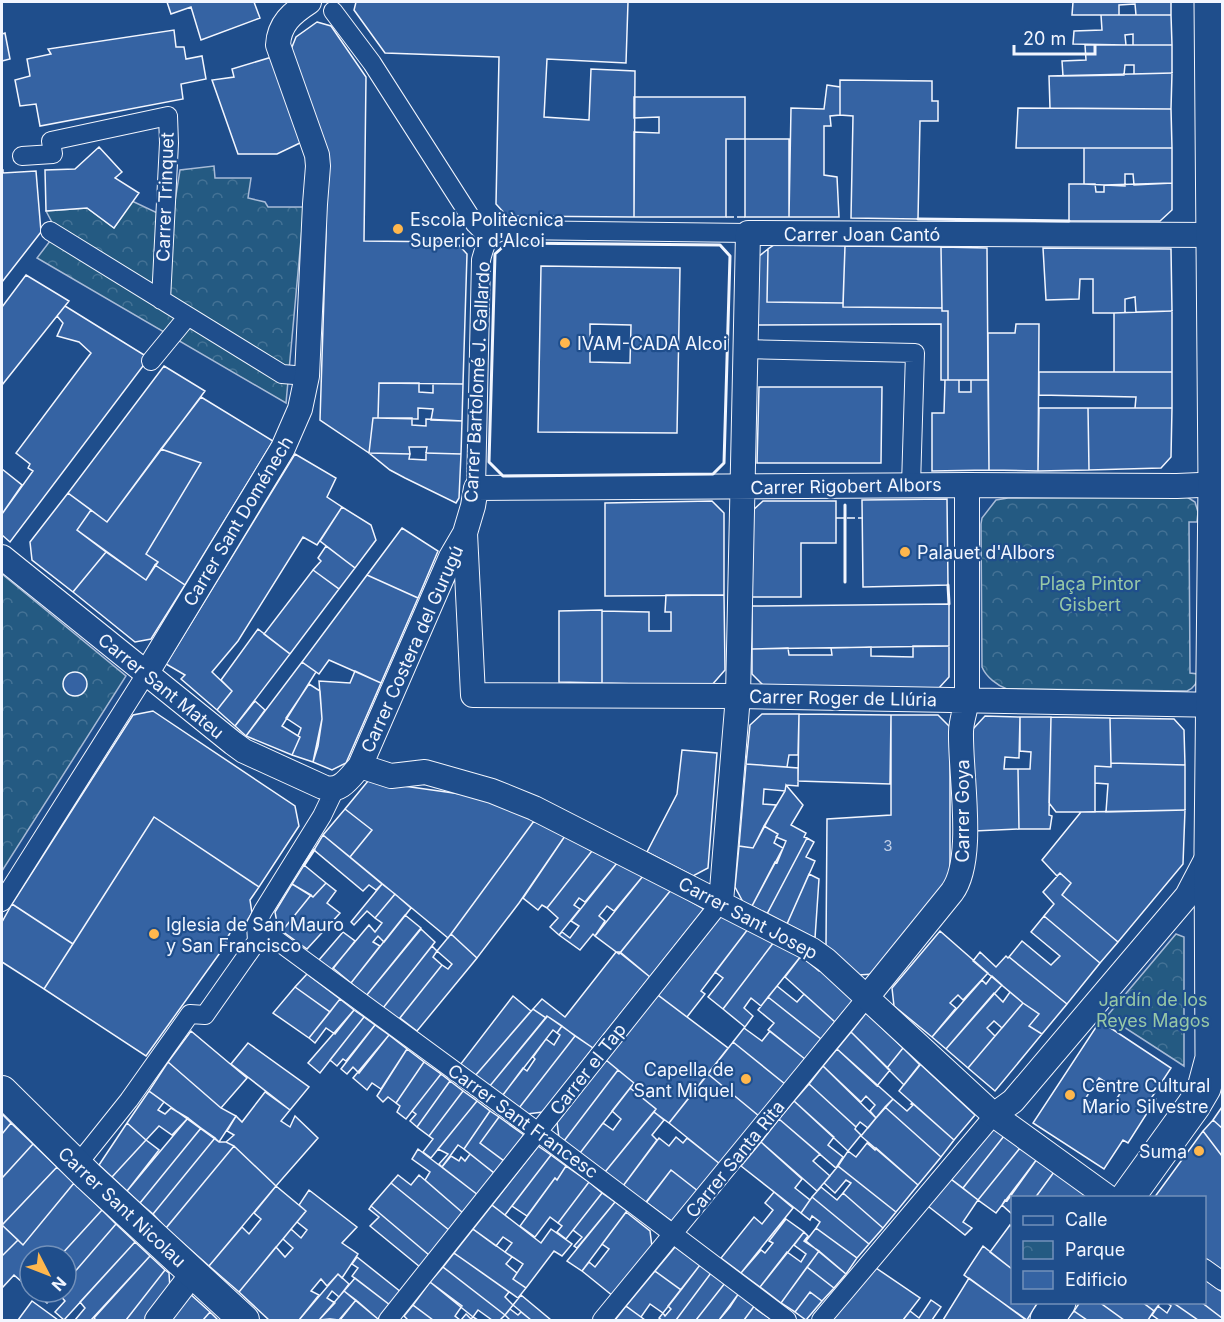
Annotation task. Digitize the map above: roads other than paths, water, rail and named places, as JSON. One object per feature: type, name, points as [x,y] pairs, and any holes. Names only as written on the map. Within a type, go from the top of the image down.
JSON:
[{"type":"main road","points":[[1128,1196],[1194,1106],[1204,1088],[1209,1072],[1212,1042],[1212,850],[1218,705],[1219,484],[1218,235],[1211,2]]},
{"type":"main road","points":[[1047,1320],[1058,1304]]},
{"type":"street","name":"Carrer Sant Doménech","points":[[2,902],[146,674],[283,448],[300,409],[308,376],[318,166],[317,155],[278,45],[279,37],[288,18],[309,2]]},
{"type":"street","points":[[333,11],[372,63],[475,224],[489,238]]},
{"type":"street","name":"Carrer Trinquet","points":[[22,156],[53,154],[51,141],[168,116],[169,143],[161,300]]},
{"type":"street","name":"Carrer Joan Cantó","points":[[511,230],[1218,235]]},
{"type":"street","name":"Carrer Bartolomé J. Gallardo","points":[[474,694],[465,533],[476,488],[482,260],[489,238],[494,233],[511,230]]},
{"type":"street","points":[[50,231],[282,374],[308,376]]},
{"type":"street","points":[[721,902],[738,696],[748,233]]},
{"type":"street","points":[[151,361],[188,316]]},
{"type":"street","points":[[746,349],[915,353],[911,485]]},
{"type":"street","name":"Carrer Rigobert Albors","points":[[476,488],[1219,484]]},
{"type":"street","points":[[967,485],[967,700]]},
{"type":"street","name":"Carrer Costera del Gurugú","points":[[360,766],[451,557],[465,533]]},
{"type":"street","name":"Carrer Sant Mateu","points":[[2,557],[244,751],[323,787],[335,789]]},
{"type":"street","name":"Carrer Roger de Llúria","points":[[474,694],[738,696],[1218,705]]},
{"type":"street","name":"Carrer Goya","points":[[867,998],[961,879],[964,831],[961,730],[967,700]]},
{"type":"street","points":[[77,1165],[129,1100],[190,1014],[205,1015],[257,941],[256,925],[265,907],[322,816],[335,789],[340,787],[360,766]]},
{"type":"street","name":"Carrer Sant Josep","points":[[360,766],[391,776],[425,772],[492,790],[534,808],[812,950],[826,960],[994,1114],[1108,1196]]},
{"type":"street","points":[[821,1320],[994,1114],[1013,1101],[1187,896],[1212,850]]},
{"type":"street","name":"Carrer el Tap","points":[[388,1320],[721,902]]},
{"type":"street","name":"Carrer Sant Francesc","points":[[256,925],[674,1233],[787,1320]]},
{"type":"street","name":"Carrer Santa Rita","points":[[603,1320],[867,998]]},
{"type":"street","name":"Carrer Sant Nicolau","points":[[2,1091],[77,1165],[244,1320]]},
{"type":"street","points":[[1206,1269],[1222,1281]]},
{"type":"street","points":[[158,1320],[193,1273]]},
{"type":"place","name":"Escola Politècnica Superior d'Alcoi","points":[[398,229]]},
{"type":"place","name":"IVAM-CADA Alcoi","points":[[565,343]]},
{"type":"place","name":"Palauet d'Albors","points":[[905,552]]},
{"type":"place","name":"Iglesia de San Mauro y San Francisco","points":[[154,934]]},
{"type":"place","name":"Capella de Sant Miquel","points":[[746,1079]]},
{"type":"place","name":"Centre Cultural Mario Silvestre","points":[[1070,1095]]},
{"type":"place","name":"Suma","points":[[1199,1151]]},
{"type":"park label","name":"Plaça Pintor Gisbert","points":[[1090,593]]},
{"type":"park label","name":"Jardín de los Reyes Magos","points":[[1153,1009]]}]
